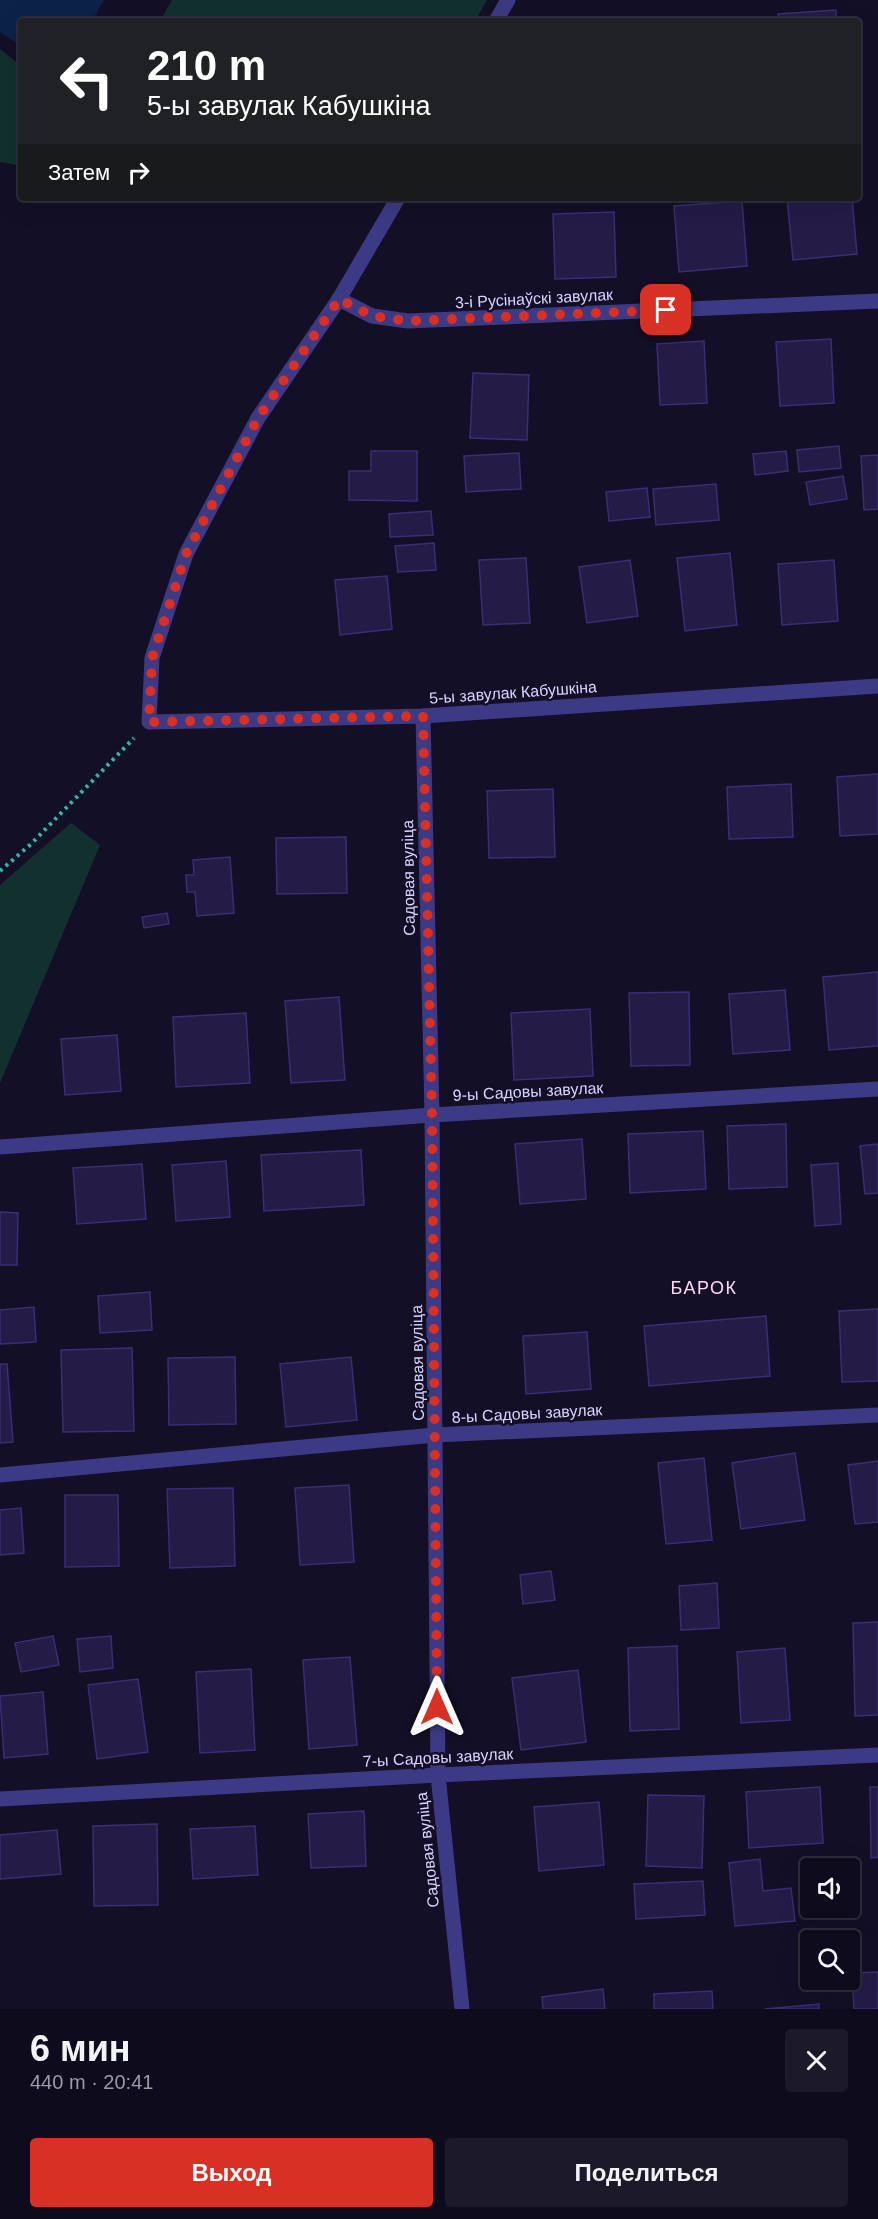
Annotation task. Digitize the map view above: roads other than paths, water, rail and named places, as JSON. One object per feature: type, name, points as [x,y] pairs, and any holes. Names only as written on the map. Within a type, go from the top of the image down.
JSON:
[{"type":"street","points":[[498,18],[508,0]]},
{"type":"street","points":[[339,299],[396,201]]},
{"type":"street","name":"3-і Русінаўскі завулак","points":[[339,299],[372,316],[408,321],[878,301]]},
{"type":"street","name":"5-ы завулак Кабушкіна","points":[[339,299],[258,418],[186,554],[152,658],[149,722],[423,716],[878,686]]},
{"type":"street","name":"Садовая вуліца","points":[[423,716],[432,1115],[438,1775],[462,2009]]},
{"type":"street","name":"9-ы Садовы завулак","points":[[0,1146],[432,1115],[878,1089]]},
{"type":"street","name":"8-ы Садовы завулак","points":[[0,1475],[435,1435],[878,1415]]},
{"type":"street","name":"7-ы Садовы завулак","points":[[0,1799],[438,1775],[878,1755]]},
{"type":"water","points":[[0,0],[104,0],[94,18],[18,18],[18,44],[0,32]]},
{"type":"district","name":"БАРОК","points":[[704,1288]]}]
